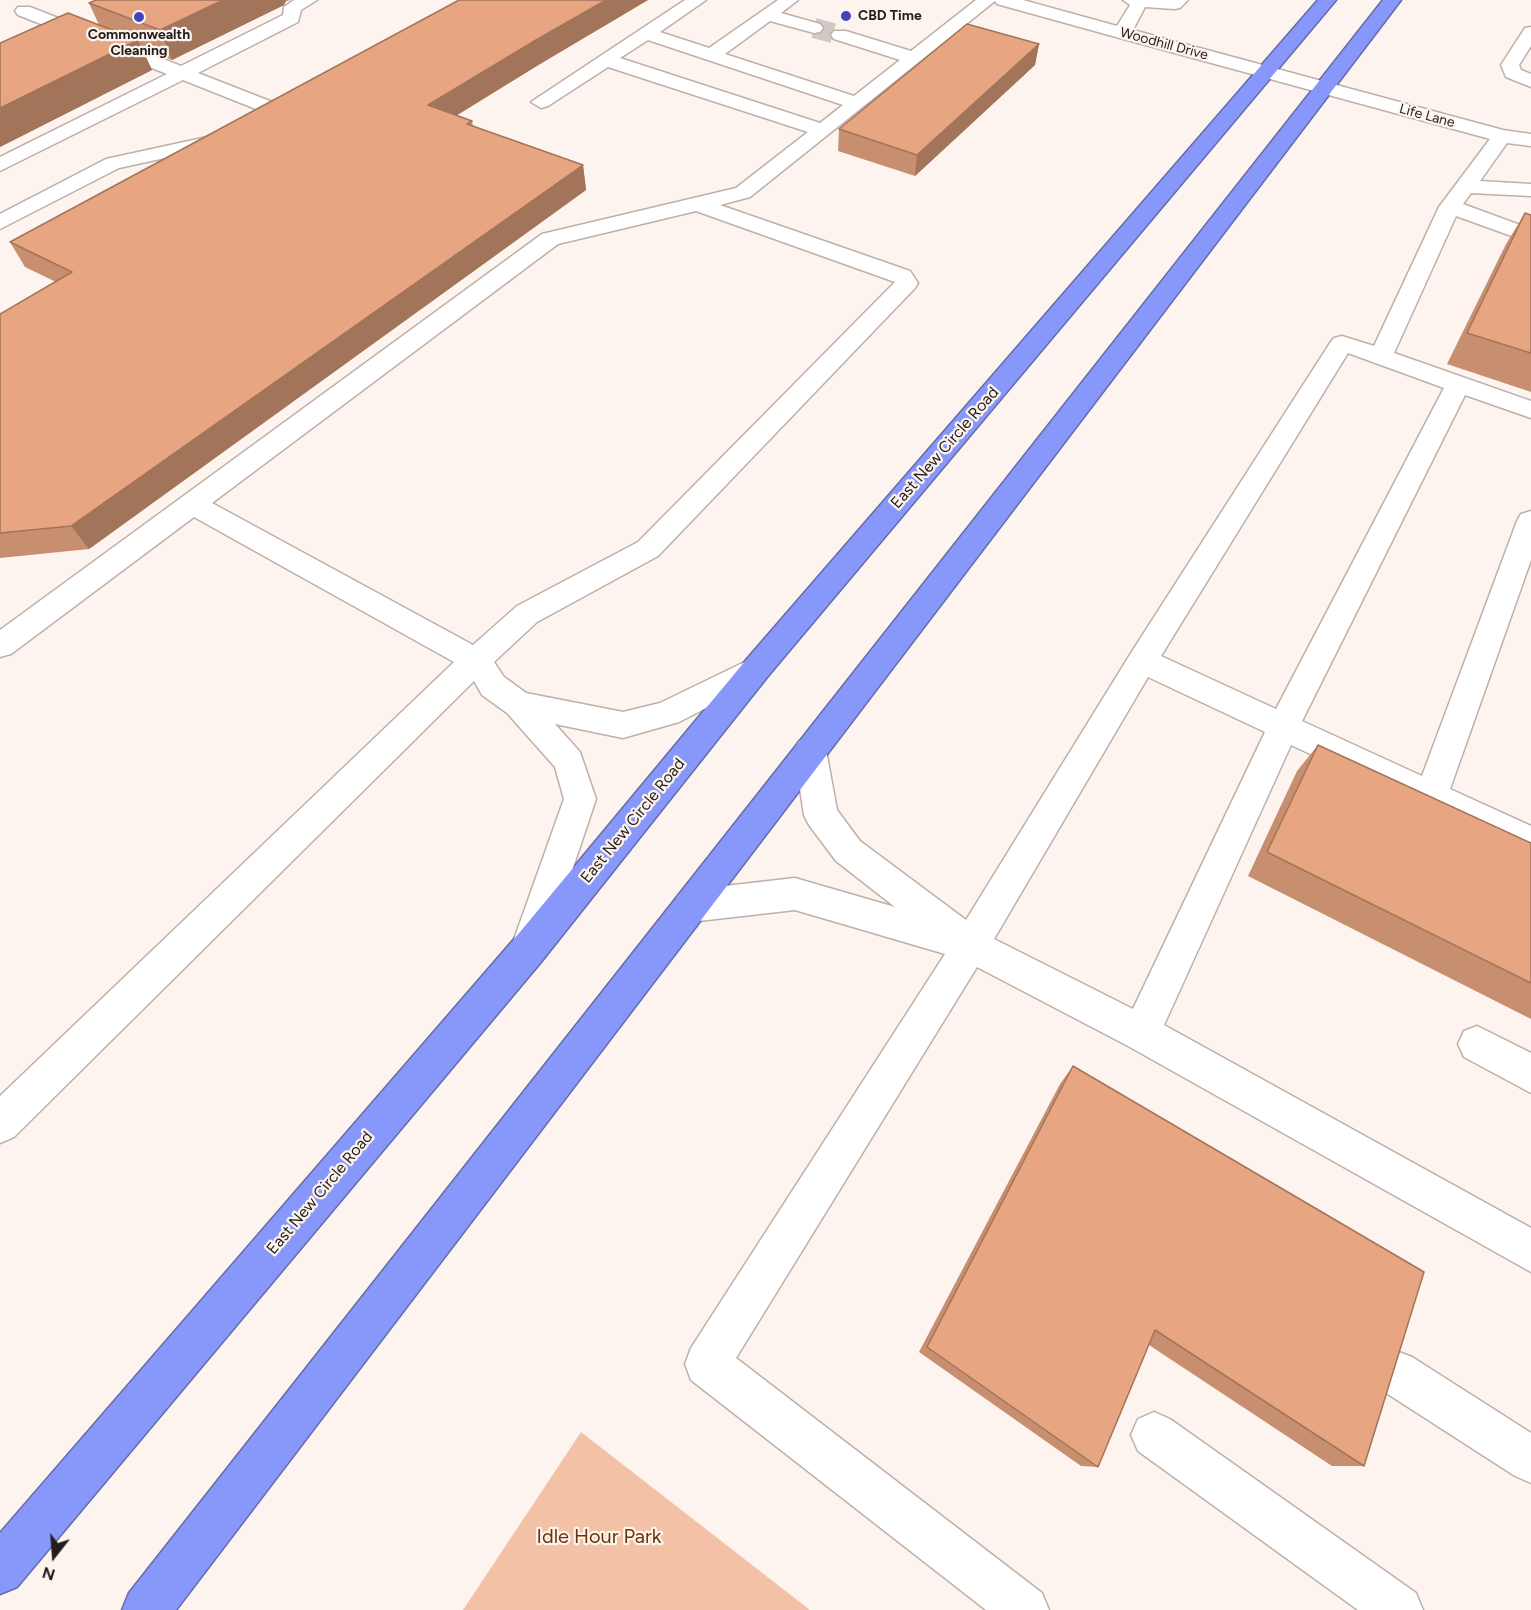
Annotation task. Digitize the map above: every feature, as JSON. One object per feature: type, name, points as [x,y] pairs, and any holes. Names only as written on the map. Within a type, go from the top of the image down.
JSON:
[{"type":"highway","name":"East New Circle Road","points":[[0,1570],[528,950],[757,668],[1328,0]]},
{"type":"highway","points":[[146,1610],[1392,0]]},
{"type":"street","points":[[51,0],[16,15],[73,31],[273,109]]},
{"type":"street","points":[[0,165],[292,18],[292,8],[308,0]]},
{"type":"street","points":[[541,102],[697,0]]},
{"type":"street","points":[[711,56],[789,0]]},
{"type":"street","points":[[0,646],[550,239],[743,194],[987,0]]},
{"type":"street","name":"Woodhill Drive","points":[[1003,0],[1325,87]]},
{"type":"street","points":[[1122,33],[1136,1],[1174,4],[1179,0]]},
{"type":"street","points":[[768,15],[814,28]]},
{"type":"street","points":[[52,40],[93,22]]},
{"type":"street","points":[[1531,32],[1510,65],[1513,73],[1531,81]]},
{"type":"street","points":[[645,33],[857,103]]},
{"type":"street","points":[[840,35],[914,58]]},
{"type":"street","points":[[606,60],[823,130]]},
{"type":"street","name":"Life Lane","points":[[1325,87],[1502,136],[1531,140]]},
{"type":"street","points":[[0,223],[113,163],[213,142],[292,99]]},
{"type":"street","points":[[1381,356],[1450,207],[1502,136]]},
{"type":"street","points":[[1465,186],[1531,190]]},
{"type":"street","points":[[0,1123],[476,660],[527,614],[648,549],[907,283],[902,276],[697,204]]},
{"type":"street","points":[[1450,207],[1531,236]]},
{"type":"street","points":[[1025,1610],[707,1364],[971,945],[1142,661],[1342,343],[1531,410]]},
{"type":"street","points":[[1141,1033],[1282,727],[1458,384]]},
{"type":"street","points":[[191,503],[476,660],[493,686],[518,704],[569,761],[580,799],[528,950]]},
{"type":"street","points":[[1431,797],[1531,521]]},
{"type":"street","points":[[1142,661],[1531,842]]},
{"type":"street","points":[[518,704],[623,725],[669,713],[757,668]]},
{"type":"street","points":[[810,750],[821,815],[848,851],[971,945],[1141,1033],[1531,1251]]},
{"type":"street","points":[[690,906],[795,894],[971,945]]},
{"type":"street","points":[[1477,1044],[1531,1074]]},
{"type":"street","points":[[1396,1373],[1531,1460]]},
{"type":"street","points":[[1154,1435],[1399,1610]]},
{"type":"green space","name":"Idle Hour Park","points":[[581,1432],[810,1610],[463,1610]]},
{"type":"building","points":[[96,0],[223,0],[160,30],[89,3]]},
{"type":"building","points":[[459,0],[606,0],[428,105],[472,121],[467,124],[583,165],[71,526],[0,533],[0,314],[72,272],[10,242]]},
{"type":"building","points":[[68,13],[138,40],[0,108],[0,43]]},
{"type":"building","points":[[967,24],[1039,44],[917,155],[839,129]]},
{"type":"building","points":[[1525,213],[1531,215],[1531,353],[1467,333]]},
{"type":"building","points":[[1318,745],[1531,843],[1531,983],[1267,852]]},
{"type":"building","points":[[1073,1066],[1424,1272],[1364,1466],[1155,1330],[1098,1467],[927,1347]]},
{"type":"tunnel","points":[[814,28],[840,35]]},
{"type":"place","name":"CBD Time","points":[[846,16]]},
{"type":"place","name":"Commonwealth Cleaning","points":[[139,17]]}]
